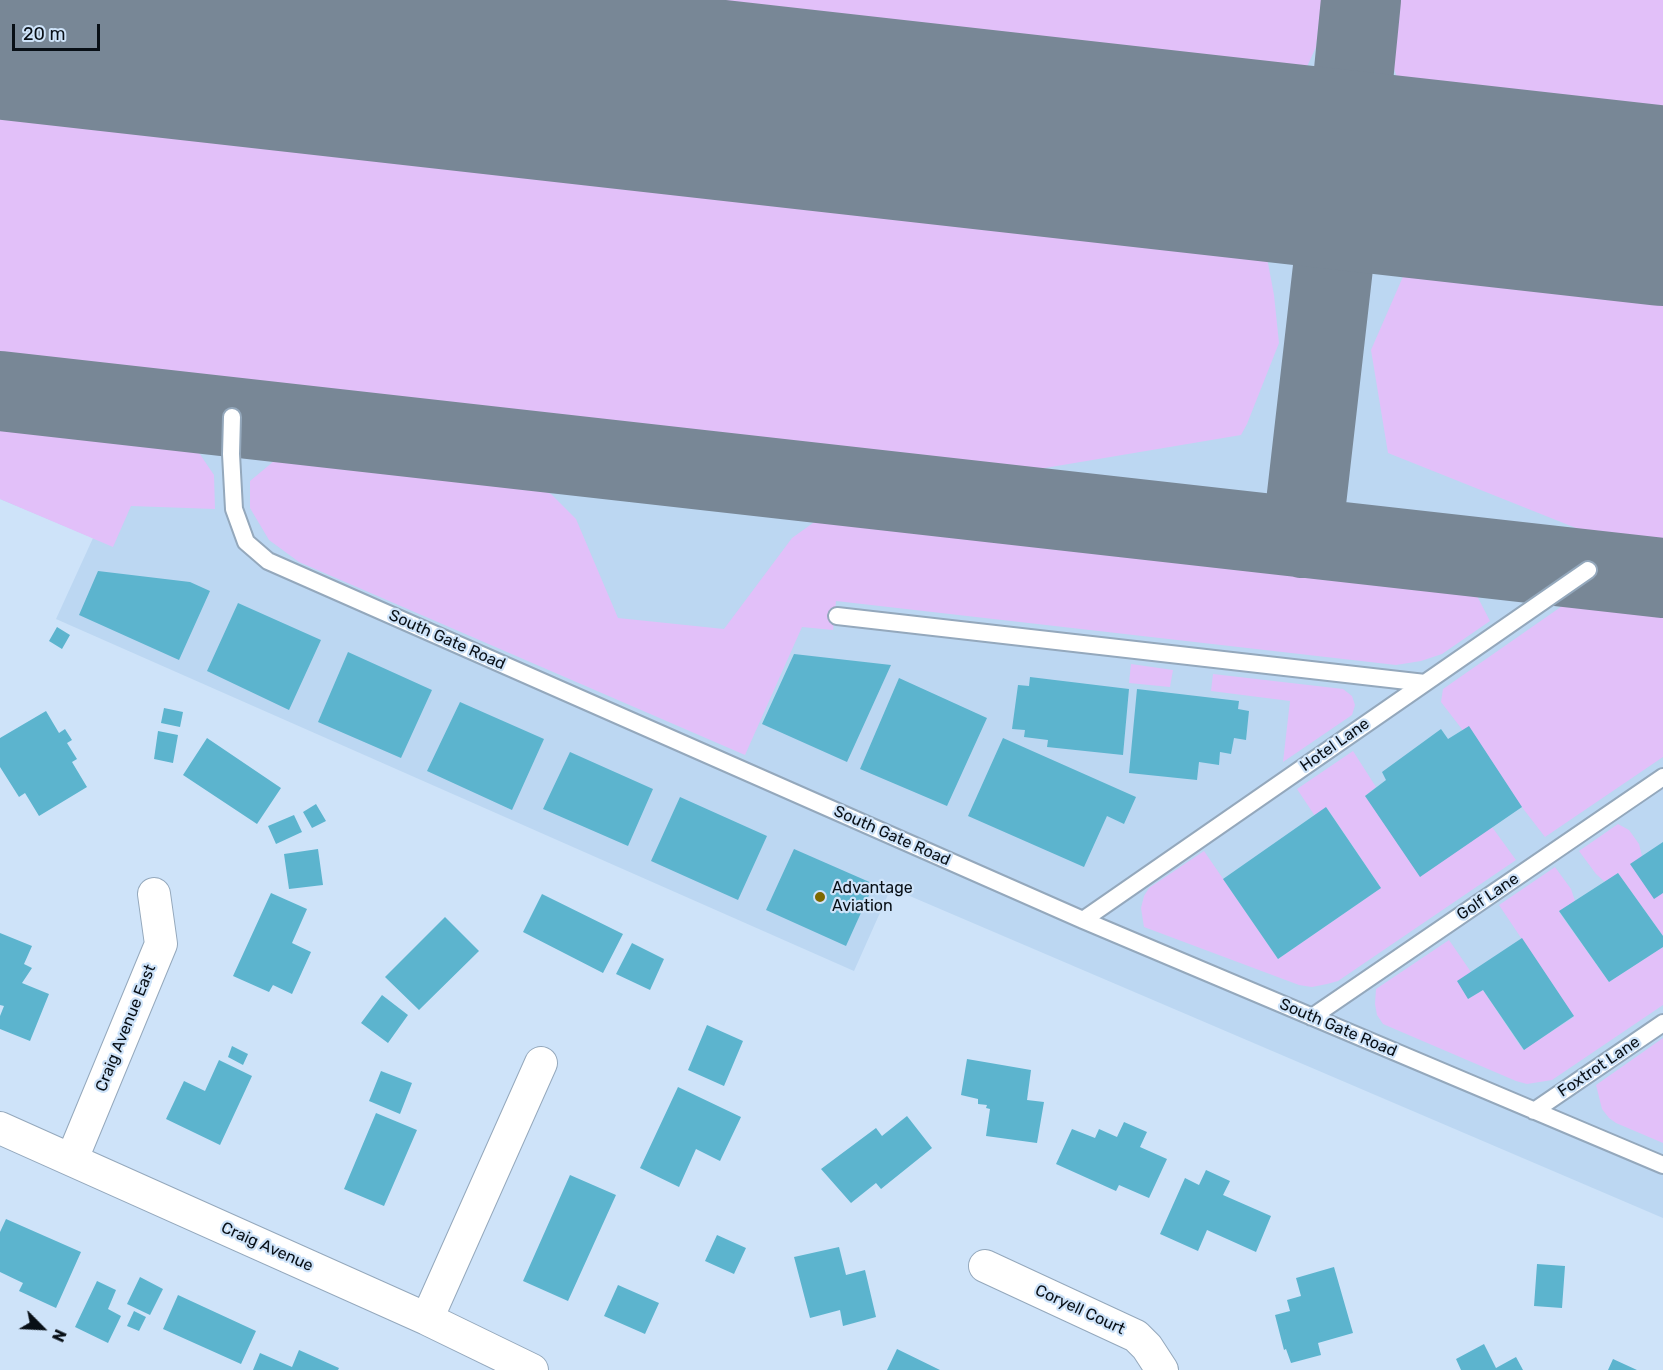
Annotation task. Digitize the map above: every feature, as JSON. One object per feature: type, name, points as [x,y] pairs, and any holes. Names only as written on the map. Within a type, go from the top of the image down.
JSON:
[{"type":"street","name":"Craig Avenue East","points":[[72,1159],[161,944],[154,894]]},
{"type":"street","points":[[427,1318],[541,1063]]},
{"type":"street","name":"Craig Avenue","points":[[0,1128],[427,1318],[532,1370]]},
{"type":"street","name":"Coryell Court","points":[[985,1266],[1136,1336],[1147,1347],[1162,1370]]},
{"type":"lane","name":"South Gate Road","points":[[232,417],[231,454],[234,509],[246,542],[268,561],[1083,920],[1663,1166]]},
{"type":"lane","name":"Hotel Lane","points":[[1083,920],[1588,570]]},
{"type":"lane","points":[[837,616],[1425,683]]},
{"type":"lane","name":"Golf Lane","points":[[1312,1017],[1663,777]]},
{"type":"lane","name":"Foxtrot Lane","points":[[1534,1111],[1663,1023]]},
{"type":"shaded area","points":[[0,0],[1663,0],[1663,1218],[891,888],[854,971],[56,619],[93,538],[0,499]]},
{"type":"shaded area","points":[[422,0],[1322,0],[1316,47],[1305,71],[1279,85],[1241,93]]},
{"type":"shaded area","points":[[1395,0],[1663,0],[1663,139],[1457,116],[1426,105],[1400,86],[1392,63],[1390,42]]},
{"type":"shaded area","points":[[0,89],[1250,229],[1264,242],[1274,295],[1279,343],[1241,435],[1027,471],[0,357]]},
{"type":"shaded area","points":[[1422,249],[1663,277],[1663,542],[1591,534],[1388,453],[1371,350],[1412,256]]},
{"type":"shaded area","points":[[0,421],[191,441],[214,475],[215,509],[131,506],[113,547],[0,499]]},
{"type":"shaded area","points":[[280,456],[523,482],[551,494],[576,519],[618,618],[724,629],[792,538],[813,523],[843,517],[1210,564],[1475,592],[1490,621],[1442,654],[1421,661],[1396,665],[836,601],[833,630],[802,627],[745,755],[299,562],[269,540],[250,508],[250,481]]},
{"type":"shaded area","points":[[1565,604],[1663,614],[1663,757],[1545,837],[1441,702],[1443,689]]},
{"type":"shaded area","points":[[1131,664],[1173,670],[1170,687],[1129,683]]},
{"type":"shaded area","points":[[1213,674],[1343,689],[1352,696],[1355,705],[1352,715],[1283,762],[1290,701],[1211,691]]},
{"type":"shaded area","points":[[1353,751],[1376,787],[1365,796],[1492,827],[1516,860],[1338,981],[1312,987],[1299,985],[1144,927],[1141,908],[1149,888],[1204,851],[1278,959],[1381,888],[1327,808],[1315,816],[1297,789]]},
{"type":"shaded area","points":[[1618,824],[1629,830],[1639,844],[1642,856],[1631,864],[1663,893],[1663,936],[1618,873],[1605,882],[1579,851]]},
{"type":"shaded area","points":[[1555,867],[1571,889],[1575,901],[1559,912],[1609,982],[1663,947],[1663,1005],[1552,1080],[1527,1084],[1383,1024],[1377,1015],[1376,989],[1449,940],[1471,972],[1468,999],[1483,990],[1523,1050],[1574,1017],[1499,905]]},
{"type":"shaded area","points":[[1663,1038],[1663,1143],[1609,1118],[1602,1109],[1596,1085]]},
{"type":"building","points":[[98,571],[190,582],[210,591],[179,660],[79,615]]},
{"type":"building","points":[[238,603],[321,640],[289,710],[207,671]]},
{"type":"building","points":[[57,627],[70,635],[62,649],[49,641]]},
{"type":"building","points":[[348,652],[432,690],[401,758],[318,722]]},
{"type":"building","points":[[794,654],[891,665],[847,762],[762,724]]},
{"type":"building","points":[[1030,677],[1129,689],[1123,755],[1047,747],[1048,740],[1024,737],[1025,730],[1012,729],[1018,685],[1029,686]]},
{"type":"building","points":[[899,678],[987,718],[947,806],[860,769]]},
{"type":"building","points":[[1137,689],[1239,701],[1238,709],[1249,711],[1246,740],[1234,738],[1231,754],[1220,752],[1219,765],[1199,762],[1197,780],[1129,773]]},
{"type":"building","points":[[460,702],[544,739],[512,810],[427,771]]},
{"type":"building","points":[[164,708],[183,712],[180,727],[161,723]]},
{"type":"building","points":[[46,711],[59,733],[65,729],[72,740],[67,743],[77,759],[72,762],[87,787],[39,816],[25,793],[19,797],[0,767],[0,738]]},
{"type":"building","points":[[1469,726],[1522,807],[1420,877],[1365,796],[1386,780],[1382,772],[1441,729],[1448,739]]},
{"type":"building","points":[[158,731],[178,735],[173,763],[154,759]]},
{"type":"building","points":[[207,738],[281,788],[257,824],[183,775]]},
{"type":"building","points":[[1003,738],[1136,797],[1124,824],[1107,816],[1084,867],[968,816]]},
{"type":"building","points":[[570,752],[653,789],[628,846],[543,809]]},
{"type":"building","points":[[680,797],[767,836],[738,900],[651,861]]},
{"type":"building","points":[[316,804],[326,821],[312,828],[303,812]]},
{"type":"building","points":[[1326,807],[1381,888],[1278,959],[1223,879]]},
{"type":"building","points":[[294,815],[302,832],[276,844],[268,826]]},
{"type":"building","points":[[1663,842],[1663,893],[1654,899],[1630,864]]},
{"type":"building","points":[[318,849],[323,885],[289,889],[284,854]]},
{"type":"building","name":"Advantage Aviation","points":[[794,849],[874,884],[846,946],[766,910]]},
{"type":"building","points":[[1618,873],[1663,936],[1663,947],[1609,982],[1559,911]]},
{"type":"building","points":[[271,893],[307,909],[292,943],[311,952],[292,994],[273,985],[269,992],[233,976]]},
{"type":"building","points":[[542,894],[623,934],[603,973],[523,932]]},
{"type":"building","points":[[445,917],[479,951],[419,1010],[385,977]]},
{"type":"building","points":[[0,933],[32,946],[24,964],[32,968],[22,983],[49,994],[30,1041],[0,1029],[0,1016],[4,1006],[0,1005]]},
{"type":"building","points":[[1522,938],[1574,1016],[1524,1050],[1483,990],[1468,999],[1457,981]]},
{"type":"building","points":[[632,943],[664,959],[650,990],[616,974]]},
{"type":"building","points":[[382,995],[408,1015],[388,1043],[361,1023]]},
{"type":"building","points":[[707,1025],[743,1041],[724,1086],[688,1070]]},
{"type":"building","points":[[232,1046],[248,1054],[243,1065],[228,1057]]},
{"type":"building","points":[[967,1059],[1031,1070],[1027,1100],[1044,1102],[1037,1143],[986,1136],[990,1109],[986,1108],[987,1105],[978,1104],[978,1099],[961,1095]]},
{"type":"building","points":[[219,1060],[252,1076],[220,1145],[166,1119],[184,1081],[205,1091]]},
{"type":"building","points":[[381,1071],[412,1083],[400,1114],[369,1101]]},
{"type":"building","points":[[678,1087],[741,1117],[720,1161],[696,1149],[679,1187],[640,1168]]},
{"type":"building","points":[[376,1113],[417,1130],[384,1206],[344,1189]]},
{"type":"building","points":[[907,1116],[932,1148],[881,1189],[876,1183],[851,1203],[821,1169],[876,1128],[882,1136]]},
{"type":"building","points":[[1124,1122],[1147,1132],[1140,1147],[1167,1159],[1149,1198],[1119,1185],[1116,1191],[1056,1164],[1072,1129],[1095,1138],[1099,1129],[1117,1137]]},
{"type":"building","points":[[1206,1170],[1230,1181],[1223,1195],[1271,1216],[1256,1252],[1207,1230],[1198,1251],[1160,1234],[1185,1178],[1199,1185]]},
{"type":"building","points":[[570,1175],[616,1195],[568,1301],[523,1281]]},
{"type":"building","points":[[6,1219],[81,1252],[56,1308],[19,1291],[23,1283],[0,1272],[0,1232]]},
{"type":"building","points":[[717,1235],[746,1248],[734,1274],[705,1261]]},
{"type":"building","points":[[839,1247],[846,1275],[865,1270],[876,1317],[843,1326],[840,1310],[810,1318],[794,1257]]},
{"type":"building","points":[[1537,1264],[1565,1266],[1562,1308],[1534,1306]]},
{"type":"building","points":[[1334,1267],[1353,1333],[1318,1343],[1321,1355],[1291,1363],[1286,1349],[1284,1350],[1275,1315],[1290,1311],[1287,1300],[1301,1296],[1296,1278]]},
{"type":"building","points":[[140,1277],[163,1289],[150,1315],[127,1304]]},
{"type":"building","points":[[97,1281],[116,1290],[108,1309],[121,1316],[108,1343],[75,1327]]},
{"type":"building","points":[[618,1285],[659,1303],[645,1334],[604,1316]]},
{"type":"building","points":[[178,1295],[256,1331],[241,1364],[163,1329]]},
{"type":"building","points":[[134,1311],[146,1317],[139,1331],[127,1326]]},
{"type":"building","points":[[1484,1344],[1496,1368],[1516,1357],[1523,1370],[1461,1370],[1456,1359]]},
{"type":"building","points":[[897,1349],[940,1370],[887,1370]]},
{"type":"building","points":[[299,1350],[339,1368],[338,1370],[253,1370],[260,1353],[292,1367]]},
{"type":"building","points":[[1613,1359],[1637,1370],[1608,1370]]},
{"type":"taxiway","points":[[1302,538],[1361,0]]},
{"type":"taxiway","points":[[0,391],[1663,578]]},
{"type":"runway","points":[[0,19],[1663,206]]},
{"type":"place","name":"Advantage Aviation","points":[[820,897]]}]
